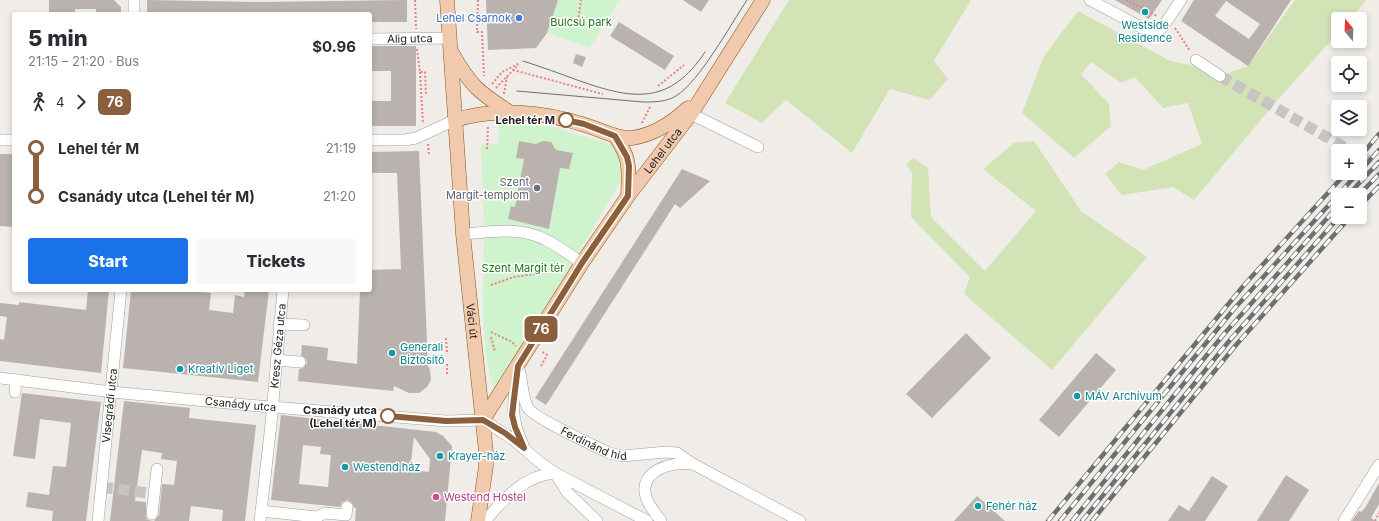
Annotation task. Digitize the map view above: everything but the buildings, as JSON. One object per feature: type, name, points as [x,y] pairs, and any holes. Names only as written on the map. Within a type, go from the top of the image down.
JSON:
[{"type":"main road","name":"Váci út","points":[[447,0],[463,234],[483,420],[486,466],[478,521]]},
{"type":"main road","name":"Lehel utca","points":[[483,420],[582,263],[628,196],[691,114],[763,0]]},
{"type":"main road","name":"Váci út","points":[[450,44],[465,76],[476,89],[511,113]]},
{"type":"main road","points":[[455,120],[479,114],[511,113],[566,120],[590,126],[615,136],[631,138],[642,136],[665,126],[704,94]]},
{"type":"main road","points":[[615,136],[627,157],[629,166],[628,196]]},
{"type":"street","points":[[134,0],[134,12]]},
{"type":"street","points":[[1090,0],[1144,30],[1153,31],[1162,28],[1181,0]]},
{"type":"street","name":"Alig utca","points":[[372,38],[416,39],[450,44]]},
{"type":"street","points":[[1196,60],[1220,76]]},
{"type":"street","points":[[691,114],[758,147]]},
{"type":"street","points":[[372,140],[405,140],[426,137],[455,120]]},
{"type":"street","points":[[0,140],[12,140]]},
{"type":"street","points":[[463,234],[509,231],[532,234],[544,239],[582,263]]},
{"type":"street","name":"Visegrádi utca","points":[[98,521],[121,292]]},
{"type":"street","name":"Kresz Géza utca","points":[[260,516],[273,406],[283,292]]},
{"type":"street","points":[[279,324],[304,325]]},
{"type":"street","points":[[276,360],[300,362]]},
{"type":"street","points":[[522,360],[512,415],[515,427],[524,448]]},
{"type":"street","name":"Ferdinánd híd","points":[[522,360],[522,376],[525,398],[532,413],[609,453],[623,456],[666,452],[677,453],[693,464],[800,521]]},
{"type":"street","name":"Csanády utca","points":[[0,378],[112,392],[252,406],[273,406],[446,421],[483,420]]},
{"type":"street","points":[[15,392],[16,380]]},
{"type":"street","points":[[483,420],[505,433],[554,473],[647,521]]},
{"type":"street","points":[[661,521],[646,498],[645,490],[647,480],[656,470],[667,465],[678,463],[693,464]]},
{"type":"street","points":[[1344,521],[1379,465]]},
{"type":"street","points":[[152,514],[157,469]]},
{"type":"street","points":[[485,521],[520,485],[538,476],[554,473]]},
{"type":"street","points":[[554,473],[567,492],[597,521]]},
{"type":"street","points":[[260,516],[317,517],[329,510],[346,515],[347,507]]},
{"type":"path","points":[[415,0],[416,39],[429,155]]},
{"type":"path","points":[[478,0],[477,32],[482,32],[485,81]]},
{"type":"path","points":[[578,21],[581,0]]},
{"type":"path","points":[[1126,0],[1152,15],[1168,20],[1196,60]]},
{"type":"path","points":[[487,84],[494,84],[502,72],[520,63],[495,89]]},
{"type":"path","points":[[658,86],[684,65]]},
{"type":"path","points":[[513,70],[603,94]]},
{"type":"path","points":[[420,72],[425,72],[426,94]]},
{"type":"path","points":[[504,97],[507,76]]},
{"type":"path","points":[[640,127],[650,106]]},
{"type":"path","points":[[487,149],[488,124]]},
{"type":"path","points":[[491,285],[514,277],[549,272]]},
{"type":"path","points":[[491,332],[512,342],[522,360]]},
{"type":"path","points":[[491,337],[495,352]]},
{"type":"path","points":[[446,338],[447,352]]},
{"type":"path","points":[[541,366],[548,356]]},
{"type":"path","points":[[447,364],[447,374]]},
{"type":"path","points":[[1375,521],[1379,513]]},
{"type":"green space","name":"Bulcsú park","points":[[557,0],[619,0],[590,48],[547,33]]},
{"type":"green space","points":[[789,0],[971,0],[934,61],[948,79],[930,100],[890,89],[852,153],[786,100],[762,123],[725,103]]},
{"type":"green space","points":[[1295,0],[1366,0],[1356,12],[1331,12],[1331,41],[1280,97],[1194,200],[1173,187],[1122,195],[1105,174],[1119,162],[1143,170],[1202,144],[1188,103],[1163,108],[1135,77],[1121,83],[1091,62],[1081,74],[1109,104],[1111,126],[1074,158],[1022,113],[1044,56],[1078,11],[1170,61],[1192,65],[1218,80],[1220,76],[1248,66]]},
{"type":"green space","name":"Szent Margit tér","points":[[499,123],[549,126],[613,145],[625,158],[624,176],[498,388],[494,389],[489,370],[484,329],[484,224],[481,145],[498,144]]},
{"type":"green space","points":[[1034,141],[1081,211],[1147,257],[1052,370],[964,294],[970,277],[911,217],[912,173],[906,164],[913,158],[928,168],[931,217],[985,271],[1036,211],[983,169],[1014,143]]},
{"type":"tunnel","points":[[1220,76],[1339,144]]},
{"type":"tunnel","points":[[1367,160],[1379,167]]},
{"type":"tunnel","points":[[102,487],[155,494]]},
{"type":"tram line","points":[[517,91],[643,102],[660,101],[672,98],[685,89],[695,78],[724,37],[747,0]]},
{"type":"tram line","points":[[523,61],[617,92],[650,94],[678,82],[692,69],[705,52]]},
{"type":"railway","points":[[1367,149],[1379,134]]},
{"type":"railway","points":[[1367,163],[1379,150]]},
{"type":"railway","points":[[1355,188],[1379,162]]},
{"type":"railway","points":[[1366,188],[1379,174]]},
{"type":"railway","points":[[1048,521],[1245,284],[1340,180]]},
{"type":"railway","points":[[1060,521],[1234,309],[1352,180]]},
{"type":"railway","points":[[1367,199],[1379,186]]},
{"type":"railway","points":[[1072,521],[1224,334],[1331,214]]},
{"type":"railway","points":[[1082,521],[1230,340],[1333,224]]},
{"type":"railway","points":[[1092,521],[1236,345],[1344,224]]},
{"type":"bus line","name":"76","points":[[388,416],[446,421],[483,420],[505,433],[524,448],[515,427],[512,415],[518,366],[582,263],[628,196],[629,166],[623,146],[615,136],[608,132],[584,124],[566,120]]},
{"type":"place","name":"Westside Residence","points":[[1145,12]]},
{"type":"place","name":"Lehel Csarnok","points":[[519,18]]},
{"type":"place","name":"Lehel tér M","points":[[566,120]]},
{"type":"place","name":"Szent Margit-templom","points":[[537,188]]},
{"type":"place","name":"Generali Biztosító","points":[[392,353]]},
{"type":"place","name":"Kreatív Liget","points":[[180,369]]},
{"type":"place","name":"MÁV Archívum","points":[[1077,396]]},
{"type":"place","name":"Csanády utca (Lehel tér M)","points":[[388,416]]},
{"type":"place","name":"Krayer-ház","points":[[440,456]]},
{"type":"place","name":"Westend ház","points":[[345,467]]},
{"type":"place","name":"Westend Hostel","points":[[436,497]]},
{"type":"place","name":"Fehér ház","points":[[978,506]]}]
